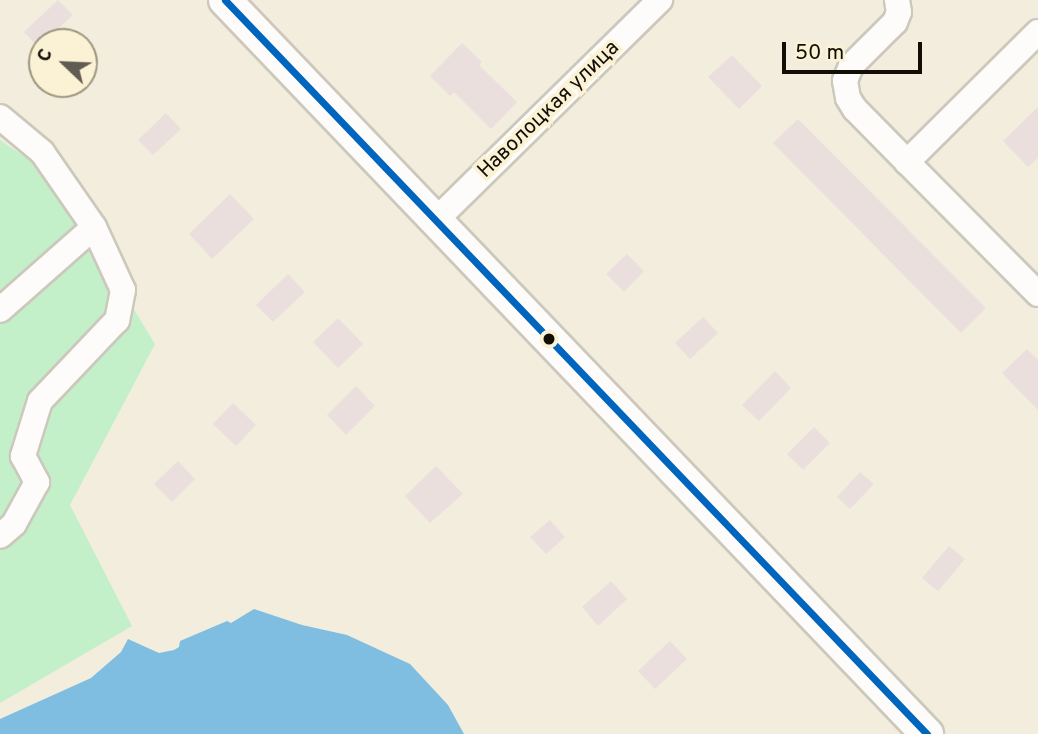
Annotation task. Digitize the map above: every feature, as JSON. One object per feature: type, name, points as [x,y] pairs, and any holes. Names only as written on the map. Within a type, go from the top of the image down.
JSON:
[{"type":"main road","points":[[225,0],[927,734]]},
{"type":"street","name":"Наволоцкая улица","points":[[437,219],[660,0]]},
{"type":"street","points":[[897,0],[899,12],[895,22],[851,66],[845,80],[848,98],[855,109],[906,162],[1038,294]]},
{"type":"street","points":[[906,162],[1038,33]]},
{"type":"street","points":[[0,117],[42,152],[94,227],[123,290],[117,320],[40,401],[23,456],[37,482],[14,524],[0,536]]},
{"type":"street","points":[[0,310],[94,227]]},
{"type":"green space","points":[[0,140],[52,175],[155,344],[70,505],[132,626],[0,703]]},
{"type":"water","points":[[254,609],[302,625],[347,635],[410,664],[448,705],[464,734],[0,734],[0,719],[91,678],[121,652],[128,639],[159,653],[174,650],[179,647],[180,641],[227,621],[231,623]]},
{"type":"building","points":[[58,0],[73,15],[59,28],[28,28]]},
{"type":"building","points":[[462,43],[482,62],[479,65],[517,102],[491,129],[454,92],[450,96],[430,76]]},
{"type":"building","points":[[732,55],[762,86],[739,109],[708,77]]},
{"type":"building","points":[[1038,107],[1038,158],[1028,167],[1003,141]]},
{"type":"building","points":[[166,113],[181,129],[153,155],[138,140]]},
{"type":"building","points":[[798,119],[986,308],[961,333],[773,143]]},
{"type":"building","points":[[230,194],[254,219],[212,259],[189,234]]},
{"type":"building","points":[[627,254],[644,271],[624,292],[606,274]]},
{"type":"building","points":[[288,274],[305,292],[273,322],[256,305]]},
{"type":"building","points":[[703,317],[718,333],[690,359],[675,343]]},
{"type":"building","points":[[338,318],[363,344],[338,368],[313,342]]},
{"type":"building","points":[[1027,349],[1038,360],[1038,410],[1002,373]]},
{"type":"building","points":[[775,371],[791,388],[759,421],[742,405]]},
{"type":"building","points":[[356,386],[375,406],[346,435],[327,415]]},
{"type":"building","points":[[233,403],[256,425],[236,446],[213,424]]},
{"type":"building","points":[[814,427],[830,443],[803,470],[787,454]]},
{"type":"building","points":[[178,461],[195,479],[172,502],[154,484]]},
{"type":"building","points":[[436,466],[463,494],[430,523],[405,496]]},
{"type":"building","points":[[860,472],[874,484],[850,509],[837,497]]},
{"type":"building","points":[[550,520],[565,537],[546,554],[530,537]]},
{"type":"building","points":[[949,546],[965,559],[938,591],[922,578]]},
{"type":"building","points":[[611,581],[627,599],[598,626],[582,607]]},
{"type":"building","points":[[670,641],[687,659],[655,689],[638,671]]},
{"type":"transit line","points":[[225,0],[927,734]]}]
